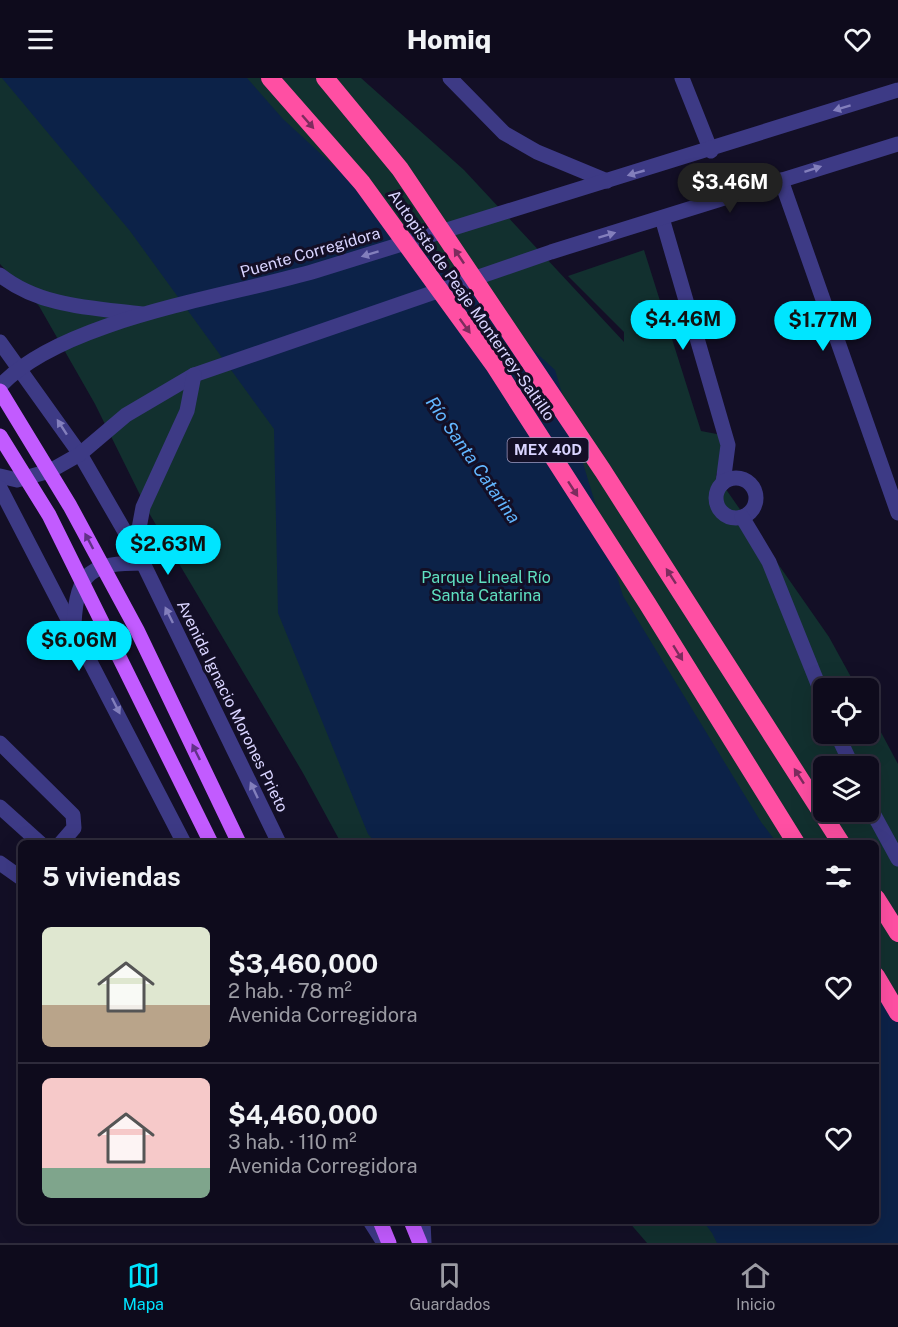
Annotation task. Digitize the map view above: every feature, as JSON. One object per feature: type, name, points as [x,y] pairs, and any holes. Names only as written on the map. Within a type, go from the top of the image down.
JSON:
[{"type":"highway","name":"Autopista de Peaje Monterrey-Saltillo","points":[[270,78],[362,183],[494,365],[647,603],[794,840]]},
{"type":"highway","name":"Autopista de Peaje Monterrey-Saltillo","points":[[325,78],[400,169],[603,471],[839,840]]},
{"type":"highway","points":[[879,903],[898,933]]},
{"type":"highway","points":[[879,981],[898,1013]]},
{"type":"main road","points":[[0,391],[70,506],[137,630],[238,840]]},
{"type":"main road","points":[[0,436],[49,515],[210,840]]},
{"type":"main road","points":[[381,1224],[389,1243]]},
{"type":"main road","points":[[412,1224],[422,1243]]},
{"type":"street","points":[[450,78],[504,133],[537,152],[607,181]]},
{"type":"street","points":[[682,78],[711,151]]},
{"type":"street","name":"Puente Corregidora","points":[[0,386],[21,369],[87,333],[172,308],[312,272],[526,205],[711,151],[898,90]]},
{"type":"street","points":[[0,476],[17,480],[50,471],[80,454],[126,415],[194,375],[215,367],[551,252],[898,144]]},
{"type":"street","points":[[781,180],[898,513]]},
{"type":"street","points":[[662,218],[728,445],[723,483],[717,499],[719,508],[733,518],[742,517],[755,506],[754,488],[739,478],[723,483]]},
{"type":"street","points":[[0,275],[33,294],[62,303],[148,315]]},
{"type":"street","name":"Avenida Ignacio Morones Prieto","points":[[0,342],[80,454],[139,556],[278,840]]},
{"type":"street","points":[[74,626],[79,585],[100,567],[139,556],[148,491],[187,411],[194,375]]},
{"type":"street","points":[[0,488],[74,626],[182,840]]},
{"type":"street","points":[[742,517],[769,562],[816,678]]},
{"type":"street","points":[[0,743],[73,814],[74,828],[64,840]]},
{"type":"street","points":[[0,807],[37,840]]},
{"type":"street","points":[[878,822],[898,859]]},
{"type":"street","points":[[0,863],[18,876]]},
{"type":"street","points":[[372,1224],[384,1243]]},
{"type":"street","points":[[422,1243],[423,1224]]},
{"type":"green space","name":"Parque Lineal Río Santa Catarina","points":[[0,78],[361,78],[464,170],[624,342],[624,332],[568,276],[644,250],[701,431],[722,435],[722,459],[716,475],[829,637],[852,678],[813,678],[813,744],[879,744],[879,729],[898,764],[898,1243],[647,1243],[631,1224],[879,1224],[879,840],[339,840],[303,773],[149,513],[95,404],[39,306],[0,264]]},
{"type":"water","name":"Río Santa Catarina","points":[[2,78],[247,78],[283,119],[555,370],[623,596],[761,822],[775,840],[373,840],[368,834],[278,613],[274,429],[130,231]]},
{"type":"water","points":[[879,975],[898,1000],[898,1243],[717,1243],[705,1224],[879,1224]]}]
